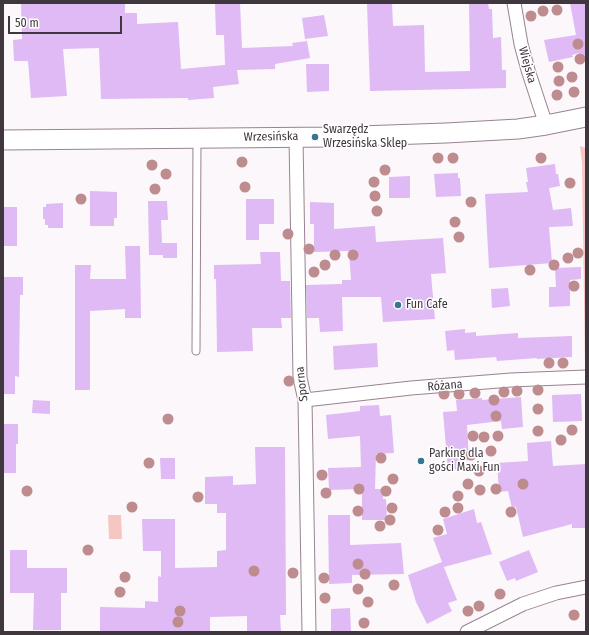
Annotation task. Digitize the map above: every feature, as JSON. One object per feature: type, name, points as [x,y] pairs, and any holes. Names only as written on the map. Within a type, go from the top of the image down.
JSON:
[{"type":"street","name":"Wiejska","points":[[514,3],[526,64],[546,126]]},
{"type":"street","name":"Wrzesińska","points":[[3,140],[296,137],[446,133],[496,131],[546,126],[586,118]]},
{"type":"street","name":"Sporna","points":[[296,137],[300,378],[305,400],[309,632]]},
{"type":"street","name":"Różana","points":[[305,400],[487,382],[586,377]]},
{"type":"street","points":[[467,632],[523,604],[556,593],[586,587]]},
{"type":"lane","points":[[196,351],[197,138]]},
{"type":"shaded area","points":[[580,146],[586,148],[585,368],[582,163]]},
{"type":"shaded area","points":[[108,515],[121,515],[122,539],[109,539]]},
{"type":"building","points":[[21,3],[125,3],[125,13],[137,13],[137,24],[178,22],[181,69],[225,65],[224,35],[216,35],[215,3],[240,3],[242,48],[293,46],[292,43],[307,41],[310,58],[275,64],[275,69],[237,70],[239,84],[213,87],[214,98],[188,100],[188,98],[101,99],[99,48],[63,49],[67,96],[31,98],[28,61],[14,61],[13,40],[22,39]]},
{"type":"building","points":[[367,3],[392,3],[393,26],[424,25],[425,72],[470,71],[469,3],[488,3],[489,9],[492,9],[493,38],[501,37],[502,70],[506,70],[506,88],[370,91]]},
{"type":"building","points":[[570,3],[586,3],[586,58],[580,58],[579,53],[572,55],[573,57],[549,62],[544,40],[576,35]]},
{"type":"building","points":[[324,15],[328,36],[305,39],[302,18]]},
{"type":"building","points":[[306,64],[329,64],[329,91],[307,92]]},
{"type":"building","points":[[555,164],[556,174],[558,174],[560,186],[549,188],[553,210],[571,208],[573,226],[549,227],[552,263],[489,268],[485,194],[528,192],[526,168]]},
{"type":"building","points":[[458,173],[458,178],[460,178],[461,196],[436,197],[434,174]]},
{"type":"building","points":[[410,176],[410,198],[389,198],[389,177]]},
{"type":"building","points":[[90,191],[117,192],[117,218],[114,218],[114,226],[90,226]]},
{"type":"building","points":[[246,199],[274,199],[274,224],[259,224],[259,240],[246,240]]},
{"type":"building","points":[[148,201],[167,201],[168,220],[161,220],[162,243],[177,243],[177,258],[163,258],[163,255],[149,255]]},
{"type":"building","points":[[310,202],[334,203],[334,229],[375,226],[376,242],[443,238],[446,273],[431,274],[435,319],[383,322],[381,297],[342,297],[343,331],[320,332],[319,318],[307,318],[306,285],[342,284],[342,280],[351,280],[349,251],[314,252],[314,224],[310,224]]},
{"type":"building","points":[[63,203],[63,228],[48,228],[48,225],[45,225],[45,219],[43,219],[43,207],[46,207],[46,204]]},
{"type":"building","points":[[3,207],[17,207],[17,246],[3,246]]},
{"type":"building","points":[[125,246],[140,246],[141,318],[125,318],[125,309],[90,311],[90,390],[75,390],[75,265],[91,265],[90,279],[126,279]]},
{"type":"building","points":[[260,252],[280,252],[281,281],[290,281],[291,318],[281,318],[282,328],[252,328],[253,351],[217,352],[216,279],[214,279],[214,265],[261,264]]},
{"type":"building","points":[[581,267],[581,279],[570,280],[570,306],[549,307],[549,287],[556,287],[555,268]]},
{"type":"building","points":[[3,277],[23,277],[23,295],[20,295],[19,377],[15,376],[15,394],[3,394]]},
{"type":"building","points":[[508,288],[510,306],[492,308],[491,289]]},
{"type":"building","points":[[465,329],[465,333],[476,332],[476,336],[518,333],[518,338],[572,336],[572,357],[497,361],[496,357],[455,360],[454,350],[447,351],[445,331]]},
{"type":"building","points":[[377,343],[378,367],[334,370],[333,346]]},
{"type":"building","points":[[581,394],[582,421],[553,422],[552,395]]},
{"type":"building","points":[[521,397],[523,427],[502,429],[501,421],[467,425],[469,460],[460,461],[461,469],[448,470],[443,412],[457,411],[456,400]]},
{"type":"building","points":[[33,400],[50,401],[50,414],[32,413]]},
{"type":"building","points":[[379,405],[380,416],[391,415],[394,453],[376,454],[375,489],[384,489],[383,499],[386,499],[387,520],[362,520],[362,489],[329,490],[328,468],[361,467],[360,436],[328,439],[326,415],[360,411],[360,406]]},
{"type":"building","points":[[3,424],[18,424],[16,473],[3,473]]},
{"type":"building","points":[[551,441],[553,466],[586,464],[586,528],[572,528],[572,524],[523,537],[516,507],[512,508],[508,491],[499,492],[497,463],[528,461],[527,443]]},
{"type":"building","points":[[255,447],[285,447],[286,615],[280,615],[281,632],[247,632],[247,616],[210,617],[210,632],[100,631],[100,607],[145,608],[145,601],[158,602],[158,576],[161,577],[161,551],[143,551],[142,519],[175,519],[175,568],[217,567],[217,551],[226,550],[226,513],[217,513],[217,504],[205,504],[205,477],[233,476],[233,485],[256,484]]},
{"type":"building","points":[[160,458],[175,458],[175,479],[161,479]]},
{"type":"building","points":[[474,509],[477,523],[481,522],[492,554],[444,567],[443,565],[457,600],[448,603],[452,611],[427,624],[416,602],[408,575],[442,562],[433,538],[447,534],[443,519]]},
{"type":"building","points":[[328,515],[350,515],[350,545],[401,543],[404,574],[352,575],[352,583],[329,584]]},
{"type":"building","points":[[10,550],[27,550],[27,568],[67,568],[67,593],[61,593],[61,630],[33,630],[34,593],[10,593]]},
{"type":"building","points":[[529,550],[538,572],[516,581],[515,578],[507,581],[499,562]]},
{"type":"building","points":[[350,608],[351,632],[331,632],[331,609]]},
{"type":"place","name":"Swarzędz Wrzesińska Sklep","points":[[315,137]]},
{"type":"place","name":"Fun Cafe","points":[[398,305]]},
{"type":"place","name":"Parking dla gości Maxi Fun","points":[[421,461]]}]
